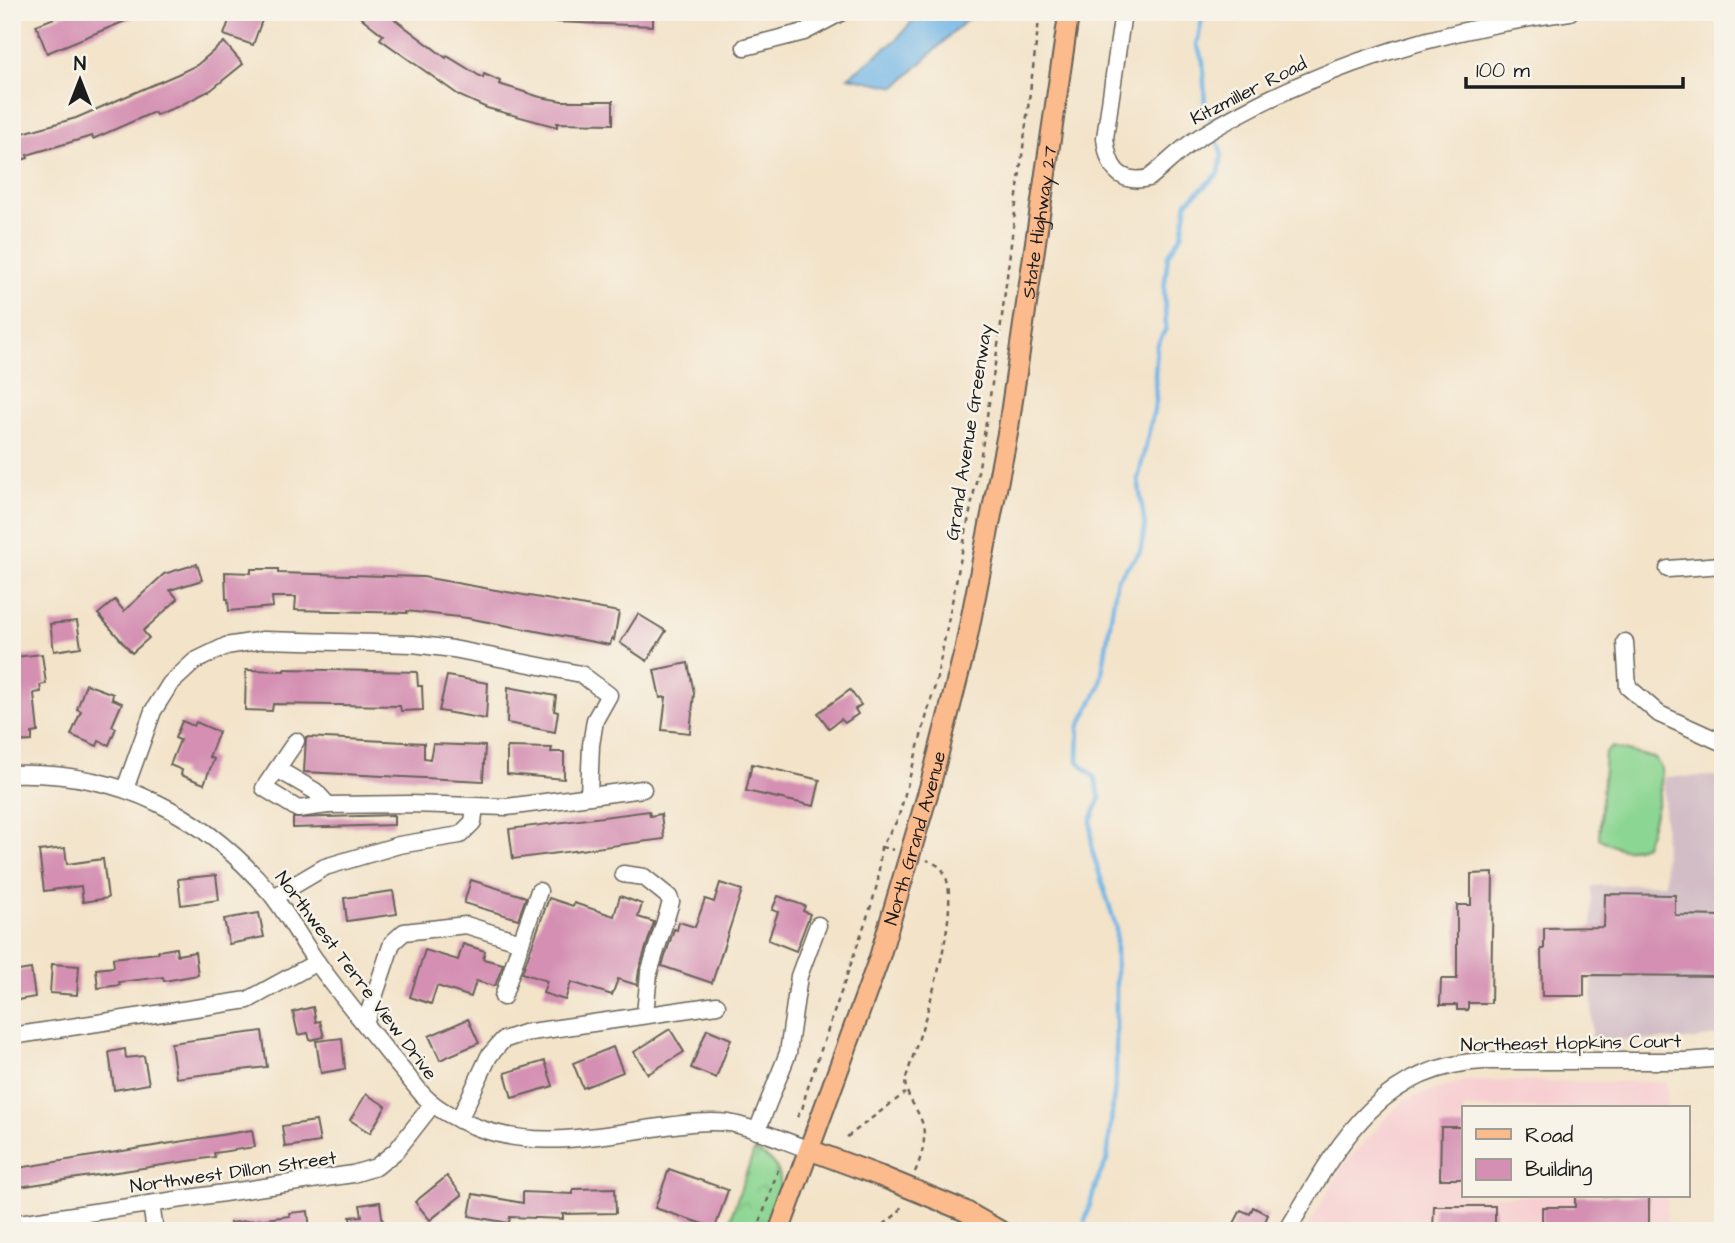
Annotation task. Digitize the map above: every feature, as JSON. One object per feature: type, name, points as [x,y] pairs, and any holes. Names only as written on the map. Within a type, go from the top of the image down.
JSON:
[{"type":"main road","name":"State Highway 27","points":[[1008,431],[1069,12]]},
{"type":"main road","name":"North Grand Avenue","points":[[779,1231],[879,959],[930,786],[965,649],[1008,431]]},
{"type":"main road","points":[[810,1150],[965,1211],[1000,1231]]},
{"type":"street","points":[[745,47],[804,33],[842,12]]},
{"type":"street","name":"Kitzmiller Road","points":[[1123,12],[1105,138],[1107,156],[1113,170],[1120,175],[1139,180],[1149,178],[1200,136],[1255,105],[1335,70],[1443,35],[1570,12]]},
{"type":"street","points":[[1668,569],[1722,565]]},
{"type":"street","points":[[125,789],[153,711],[170,684],[195,661],[226,646],[263,640],[426,646],[581,674],[609,695],[595,720],[589,795]]},
{"type":"street","points":[[1625,642],[1628,687],[1658,714],[1723,743]]},
{"type":"street","points":[[296,741],[259,794],[298,809],[328,805],[410,804],[507,807],[643,789]]},
{"type":"street","points":[[277,769],[315,791],[328,805]]},
{"type":"street","name":"Northwest Terre View Drive","points":[[12,775],[46,773],[125,789],[181,814],[219,840],[274,897],[317,962],[432,1105],[459,1120],[490,1133],[562,1141],[686,1123],[729,1123],[810,1150]]},
{"type":"street","points":[[274,897],[325,867],[399,845],[460,835],[473,822],[475,807]]},
{"type":"street","points":[[623,874],[644,877],[669,897],[671,902],[649,973],[645,1014]]},
{"type":"street","points":[[503,997],[539,891]]},
{"type":"street","points":[[365,1024],[391,943],[404,932],[466,925],[521,942]]},
{"type":"street","points":[[757,1131],[788,1053],[799,976],[818,925]]},
{"type":"street","points":[[12,1036],[248,1000],[317,962]]},
{"type":"street","points":[[459,1120],[489,1056],[503,1040],[524,1033],[716,1005]]},
{"type":"street","name":"Northeast Hopkins Court","points":[[1287,1231],[1333,1152],[1368,1110],[1411,1080],[1443,1067],[1484,1061],[1685,1061],[1723,1058]]},
{"type":"street","name":"Northwest Dillon Street","points":[[12,1224],[353,1174],[376,1167],[396,1151],[432,1105]]},
{"type":"street","points":[[151,1204],[155,1231]]},
{"type":"path","name":"Grand Avenue Greenway","points":[[797,1117],[802,1110],[872,903],[878,881],[881,847],[898,819],[936,682],[979,467],[1000,332],[1040,12]]},
{"type":"path","points":[[912,1179],[921,1157],[923,1130],[922,1123],[905,1093],[905,1081],[940,965],[946,931],[947,883],[940,867],[925,859]]},
{"type":"path","points":[[847,1138],[905,1093]]},
{"type":"path","points":[[757,1231],[779,1167]]},
{"type":"path","points":[[876,1231],[899,1212],[904,1201]]},
{"type":"shaded area","points":[[1723,776],[1723,1034],[1694,1040],[1592,1040],[1592,886],[1665,884],[1664,777]]},
{"type":"shaded area","points":[[1463,1081],[1667,1082],[1667,1106],[1462,1106],[1462,1198],[1667,1198],[1667,1231],[1306,1231],[1343,1165],[1403,1100]]},
{"type":"green space","points":[[1612,747],[1655,758],[1661,768],[1661,784],[1654,818],[1645,845],[1633,849],[1622,849],[1599,838],[1605,753]]},
{"type":"green space","points":[[754,1151],[776,1166],[780,1186],[778,1197],[764,1231],[726,1231]]},
{"type":"water","points":[[920,12],[975,12],[896,87],[848,77],[896,40]]},
{"type":"building","points":[[70,12],[145,13],[47,53],[36,25]]},
{"type":"building","points":[[232,12],[262,20],[253,45],[224,35]]},
{"type":"building","points":[[354,12],[385,12],[446,58],[447,56],[483,78],[484,74],[500,81],[499,84],[562,101],[613,101],[613,124],[557,123],[557,127],[487,108],[460,96],[380,39],[383,35]]},
{"type":"building","points":[[557,12],[653,12],[653,26],[556,22]]},
{"type":"building","points":[[224,42],[243,64],[211,90],[179,106],[156,115],[154,112],[93,139],[92,136],[27,155],[28,158],[12,163],[12,136],[76,118],[178,74],[197,65]]},
{"type":"building","points":[[197,564],[202,580],[170,590],[178,599],[143,631],[149,638],[132,653],[98,614],[115,600],[124,611],[164,574]]},
{"type":"building","points":[[251,569],[278,569],[278,573],[423,577],[619,612],[614,640],[612,638],[610,645],[467,618],[407,611],[295,610],[296,597],[272,597],[273,607],[229,611],[225,572],[251,573]]},
{"type":"building","points":[[638,614],[666,631],[647,661],[620,643]]},
{"type":"building","points":[[77,621],[81,647],[54,651],[50,624]]},
{"type":"building","points":[[42,654],[46,684],[40,685],[41,692],[34,693],[38,732],[32,733],[32,741],[12,742],[12,700],[17,700],[14,678],[17,678],[16,657]]},
{"type":"building","points":[[688,663],[694,693],[690,733],[662,730],[666,697],[660,698],[654,670]]},
{"type":"building","points":[[246,670],[417,672],[418,686],[422,686],[423,710],[401,711],[400,706],[273,704],[272,711],[245,710]]},
{"type":"building","points":[[447,676],[488,683],[486,719],[439,711]]},
{"type":"building","points":[[86,684],[113,694],[112,699],[122,703],[112,726],[116,728],[109,745],[99,741],[97,746],[71,735],[81,711],[77,709]]},
{"type":"building","points":[[508,687],[556,696],[554,711],[558,712],[555,732],[507,723]]},
{"type":"building","points":[[850,690],[861,705],[855,709],[858,714],[845,723],[841,719],[829,728],[818,713]]},
{"type":"building","points":[[182,721],[194,726],[196,722],[219,732],[209,757],[214,759],[204,784],[181,775],[182,770],[170,765],[180,740],[175,738]]},
{"type":"building","points":[[306,737],[424,743],[424,758],[430,759],[433,744],[485,746],[483,781],[304,772]]},
{"type":"building","points":[[507,747],[552,748],[551,752],[564,752],[564,779],[507,774]]},
{"type":"building","points":[[752,764],[820,780],[814,806],[746,791]]},
{"type":"building","points":[[649,811],[650,816],[661,814],[664,839],[513,859],[509,829]]},
{"type":"building","points":[[394,815],[394,825],[293,828],[293,818]]},
{"type":"building","points":[[65,848],[67,864],[103,859],[108,898],[83,902],[81,886],[44,891],[39,851]]},
{"type":"building","points":[[1493,873],[1491,1003],[1468,1003],[1468,1010],[1457,1010],[1457,1005],[1440,1005],[1441,979],[1457,979],[1457,905],[1471,905],[1471,874]]},
{"type":"building","points":[[216,875],[219,900],[181,905],[178,879]]},
{"type":"building","points":[[471,880],[526,897],[518,919],[464,903]]},
{"type":"building","points":[[720,883],[742,890],[712,983],[662,966],[674,929],[677,930],[679,922],[695,927],[705,899],[714,902]]},
{"type":"building","points":[[393,891],[397,914],[347,921],[344,898]]},
{"type":"building","points":[[1605,894],[1675,895],[1675,915],[1723,916],[1723,976],[1584,975],[1584,996],[1542,996],[1541,949],[1544,949],[1544,928],[1604,927]]},
{"type":"building","points":[[620,896],[642,904],[638,917],[654,922],[637,985],[618,979],[612,995],[571,982],[565,1000],[543,993],[547,981],[522,973],[549,898],[614,916]]},
{"type":"building","points":[[778,896],[805,906],[803,911],[810,914],[796,951],[768,940],[778,912],[772,910]]},
{"type":"building","points":[[259,913],[264,937],[229,944],[224,919]]},
{"type":"building","points":[[463,944],[485,951],[483,959],[503,964],[495,986],[476,981],[471,997],[437,986],[431,1004],[410,997],[425,950],[458,960]]},
{"type":"building","points":[[176,948],[177,955],[195,952],[198,975],[164,981],[163,977],[119,982],[120,985],[98,988],[96,969],[114,967],[113,958],[158,953]]},
{"type":"building","points":[[52,964],[79,966],[77,995],[50,993]]},
{"type":"building","points":[[31,969],[35,997],[12,1001],[12,972]]},
{"type":"building","points":[[313,1007],[316,1022],[320,1021],[324,1037],[310,1040],[308,1033],[298,1035],[293,1012]]},
{"type":"building","points":[[468,1019],[479,1043],[440,1060],[429,1036]]},
{"type":"building","points":[[670,1029],[684,1052],[648,1074],[634,1052]]},
{"type":"building","points":[[707,1029],[731,1039],[716,1078],[691,1068]]},
{"type":"building","points":[[262,1031],[267,1067],[176,1078],[171,1043]]},
{"type":"building","points":[[342,1038],[345,1069],[321,1073],[316,1041]]},
{"type":"building","points":[[613,1047],[623,1072],[583,1088],[573,1063]]},
{"type":"building","points":[[125,1049],[126,1058],[144,1056],[149,1084],[114,1090],[109,1052]]},
{"type":"building","points":[[545,1061],[553,1086],[512,1098],[505,1073]]},
{"type":"building","points":[[366,1094],[386,1106],[370,1133],[350,1120]]},
{"type":"building","points":[[316,1121],[320,1142],[285,1147],[282,1126]]},
{"type":"building","points":[[1441,1127],[1462,1127],[1462,1179],[1440,1179]]},
{"type":"building","points":[[252,1130],[255,1147],[214,1153],[215,1157],[12,1188],[12,1169]]},
{"type":"building","points":[[669,1169],[728,1190],[715,1228],[655,1208]]},
{"type":"building","points":[[447,1176],[462,1195],[430,1220],[415,1202]]},
{"type":"building","points":[[615,1188],[616,1213],[563,1214],[563,1219],[510,1217],[509,1223],[469,1216],[473,1194],[523,1203],[523,1192],[573,1194],[573,1189]]},
{"type":"building","points":[[1575,1198],[1649,1198],[1649,1231],[1542,1231],[1542,1207],[1575,1207]]},
{"type":"building","points":[[380,1202],[384,1231],[352,1231],[350,1217],[362,1216],[360,1205]]},
{"type":"building","points":[[1434,1206],[1495,1206],[1495,1231],[1433,1231]]},
{"type":"building","points":[[1253,1207],[1268,1215],[1261,1231],[1230,1231],[1241,1210],[1250,1214]]},
{"type":"building","points":[[308,1211],[310,1231],[231,1231],[230,1223],[290,1216],[289,1213]]},
{"type":"waterway","points":[[1205,12],[1197,45],[1203,61],[1205,105],[1210,118]]},
{"type":"waterway","points":[[1085,1221],[1097,1181],[1107,1160],[1116,1075],[1116,927],[1092,850],[1091,821],[1100,798],[1095,778],[1078,761],[1079,727],[1100,686],[1117,579],[1140,552],[1145,527],[1138,479],[1156,401],[1157,346],[1166,328],[1164,290],[1168,255],[1182,235],[1187,202],[1219,173],[1222,156],[1218,142]]}]
